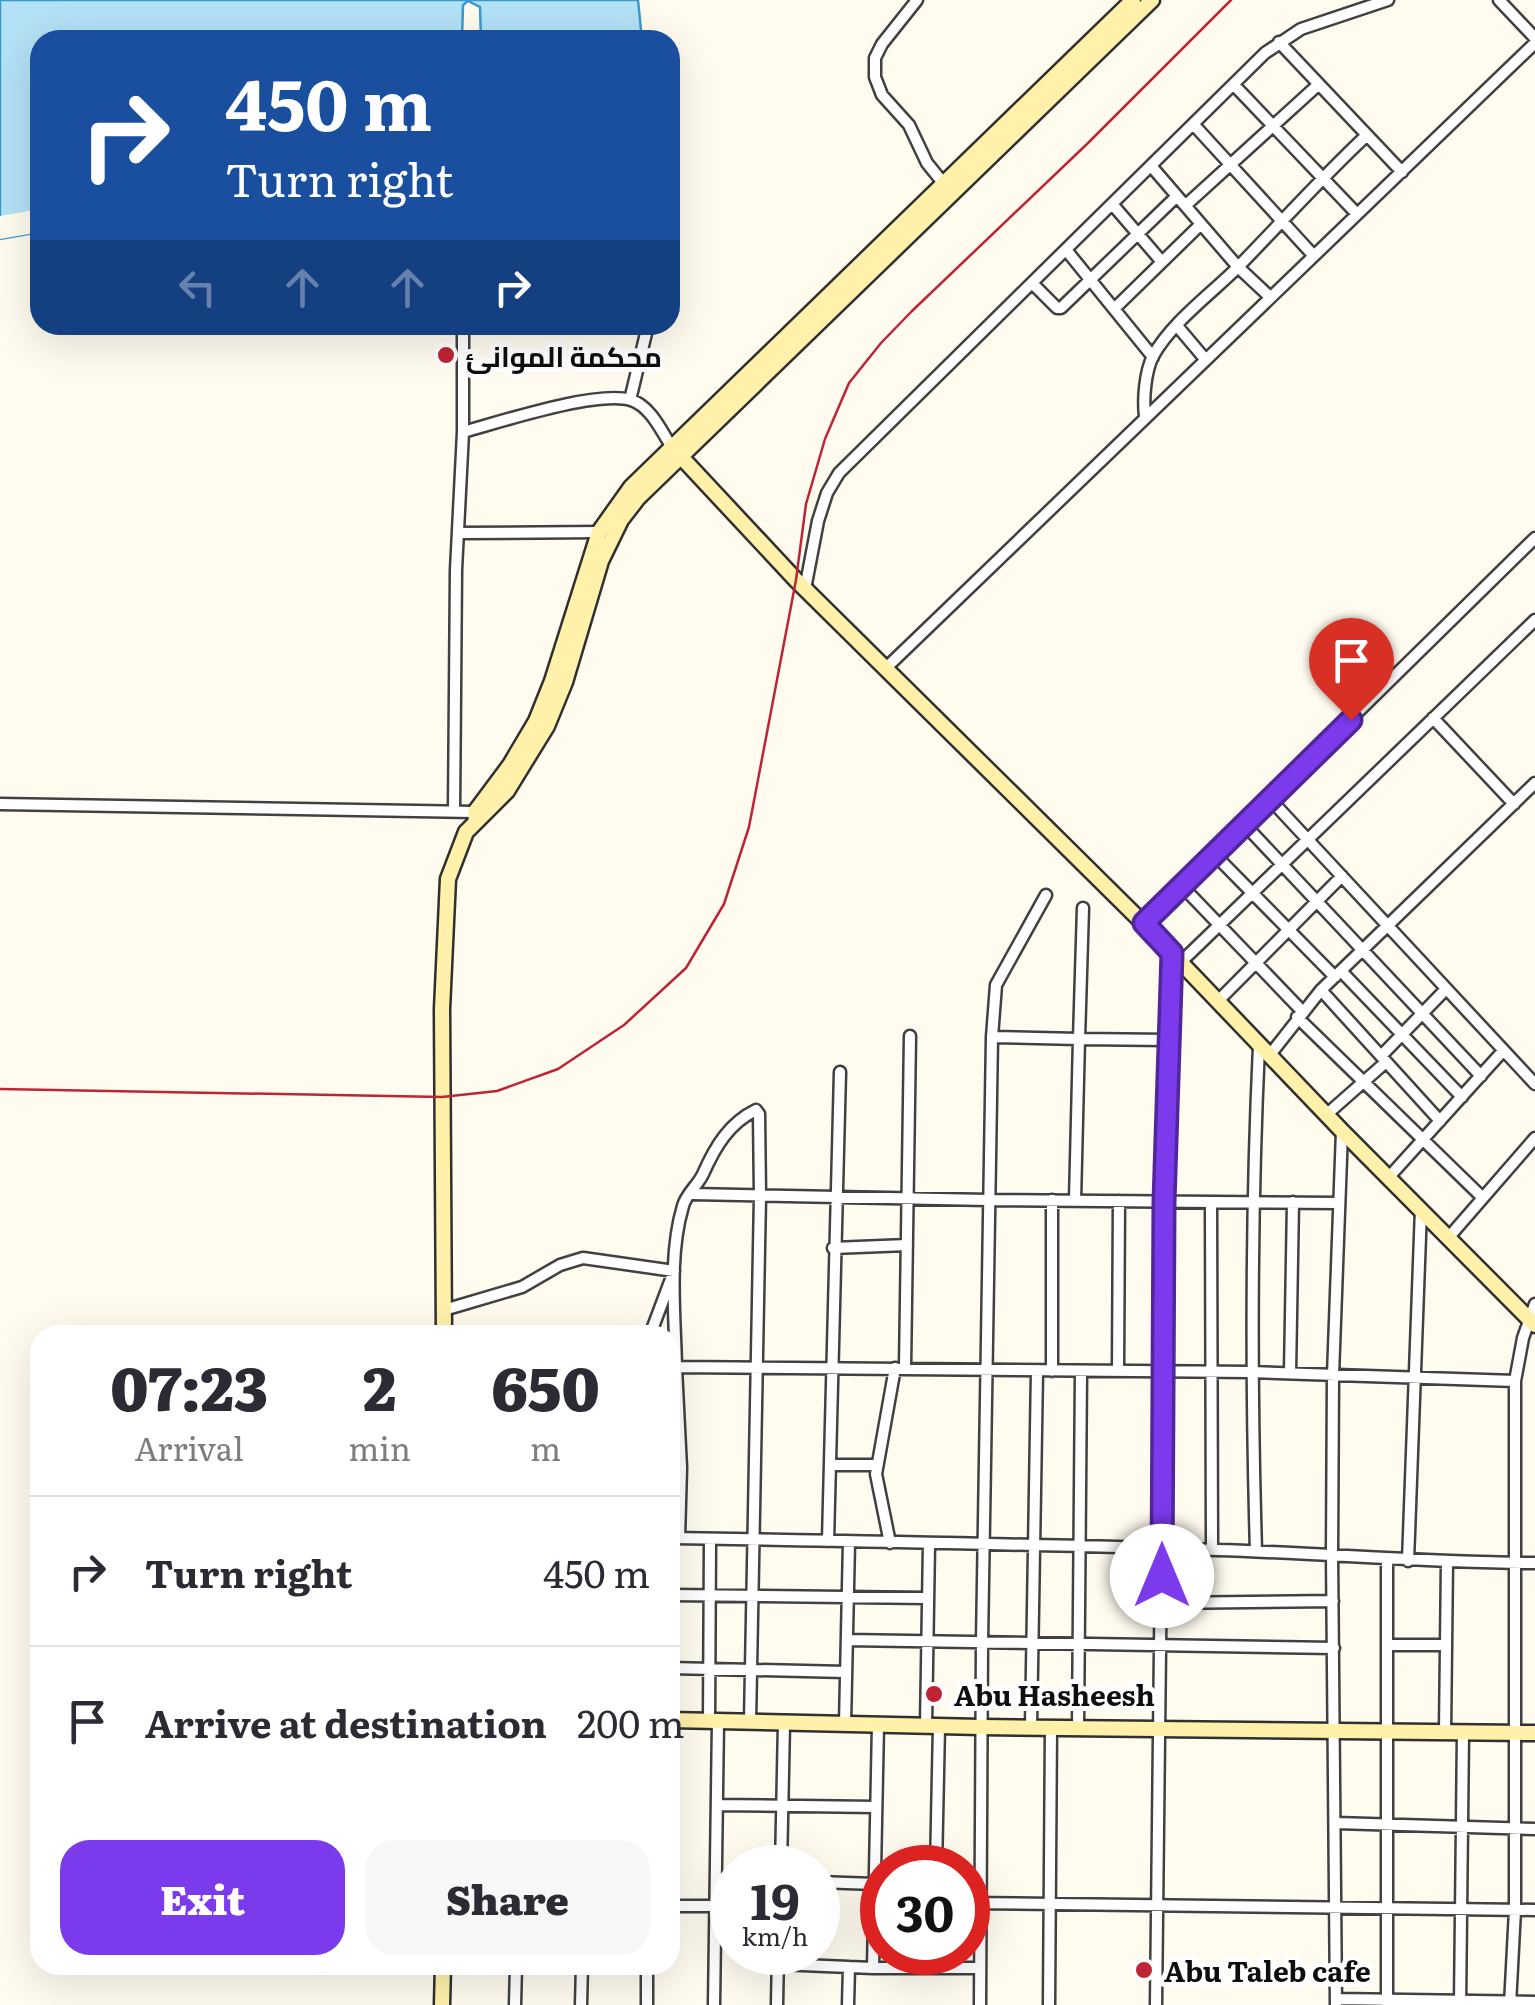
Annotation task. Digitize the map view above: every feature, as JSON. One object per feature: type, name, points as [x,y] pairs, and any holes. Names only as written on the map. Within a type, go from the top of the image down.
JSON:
[{"type":"main road","points":[[948,189],[1133,0]]},
{"type":"main road","points":[[444,1325],[442,1008],[448,879],[476,816],[507,791],[547,726],[565,682],[606,532],[676,452],[948,189],[1152,0]]},
{"type":"main road","points":[[676,452],[806,589],[1144,923],[1342,1132],[1533,1316]]},
{"type":"main road","points":[[680,1720],[1535,1733]]},
{"type":"main road","points":[[442,2005],[443,1975]]},
{"type":"street","points":[[917,0],[882,44],[875,58],[875,77],[882,94],[909,125],[924,158],[948,189]]},
{"type":"street","points":[[806,589],[818,520],[839,473],[1279,42],[1313,24],[1388,0]]},
{"type":"street","points":[[887,666],[1535,41],[1507,3]]},
{"type":"street","points":[[1279,42],[1402,172]]},
{"type":"street","points":[[1186,205],[1319,84]]},
{"type":"street","points":[[1234,85],[1356,214]]},
{"type":"street","points":[[1194,125],[1313,255]]},
{"type":"street","points":[[1146,416],[1146,381],[1153,357],[1178,326],[1367,135]]},
{"type":"street","points":[[1152,167],[1238,267],[1269,296]]},
{"type":"street","points":[[1033,284],[1061,308],[1177,196]]},
{"type":"street","points":[[1113,205],[1162,262]]},
{"type":"street","points":[[1114,308],[1201,224]]},
{"type":"street","points":[[1067,251],[1153,357]]},
{"type":"street","points":[[1178,326],[1205,358]]},
{"type":"street","points":[[454,812],[463,335]]},
{"type":"street","points":[[630,400],[646,335]]},
{"type":"street","points":[[463,432],[556,408],[630,400],[647,410],[676,452]]},
{"type":"street","points":[[458,532],[606,532]]},
{"type":"street","points":[[1144,923],[1535,538]]},
{"type":"street","points":[[1156,2005],[1164,1202],[1168,1040],[1176,958],[1253,894],[1535,620]]},
{"type":"street","points":[[1433,718],[1514,804]]},
{"type":"street","points":[[1256,1551],[1250,1372],[1252,1203],[1264,1051],[1363,948],[1535,783]]},
{"type":"street","points":[[1269,798],[1535,1084]]},
{"type":"street","points":[[0,804],[454,812],[476,816]]},
{"type":"street","points":[[1244,824],[1481,1076]]},
{"type":"street","points":[[1214,854],[1462,1097]]},
{"type":"street","points":[[1218,1002],[1342,876]]},
{"type":"street","points":[[1180,885],[1362,1082],[1483,1198]]},
{"type":"street","points":[[981,1845],[992,1037],[996,985],[1046,894]]},
{"type":"street","points":[[1075,1200],[1083,908]]},
{"type":"street","points":[[1321,990],[1440,1121]]},
{"type":"street","points":[[1326,1115],[1362,1082],[1446,990]]},
{"type":"street","points":[[890,1544],[876,1466],[900,1368],[907,1245],[910,1036]]},
{"type":"street","points":[[992,1037],[1168,1040]]},
{"type":"street","points":[[1389,1178],[1502,1052]]},
{"type":"street","points":[[828,1541],[840,1072]]},
{"type":"street","points":[[673,1325],[674,1271],[683,1206],[719,1142],[756,1110],[760,1196],[750,1722]]},
{"type":"street","points":[[1342,1132],[1333,1375],[1336,2002],[1535,2002]]},
{"type":"street","points":[[1449,1237],[1535,1138]]},
{"type":"street","points":[[692,1194],[1338,1202]]},
{"type":"street","points":[[1052,1200],[1052,1371]]},
{"type":"street","points":[[1118,1372],[1119,1201]]},
{"type":"street","points":[[1212,1202],[1212,1550]]},
{"type":"street","points":[[1290,1374],[1293,1202]]},
{"type":"street","points":[[1408,1561],[1421,1208]]},
{"type":"street","points":[[833,1248],[907,1245]]},
{"type":"street","points":[[444,1310],[522,1287],[560,1265],[583,1258],[674,1271]]},
{"type":"street","points":[[654,1325],[674,1271]]},
{"type":"street","points":[[1510,2003],[1515,1910],[1516,1380],[1533,1316]]},
{"type":"street","points":[[680,1367],[1250,1372],[1516,1380]]},
{"type":"street","points":[[1032,1727],[1038,1371]]},
{"type":"street","points":[[1078,1726],[1080,1372]]},
{"type":"street","points":[[830,1465],[876,1466]]},
{"type":"street","points":[[680,1538],[1256,1551],[1535,1564]]},
{"type":"street","points":[[710,1538],[708,1669],[716,1845]]},
{"type":"street","points":[[844,1724],[848,1542]]},
{"type":"street","points":[[929,1544],[927,1642],[935,1845]]},
{"type":"street","points":[[1388,1560],[1388,2002]]},
{"type":"street","points":[[1446,1561],[1446,1732]]},
{"type":"street","points":[[680,1594],[928,1598]]},
{"type":"street","points":[[1162,1603],[1333,1601]]},
{"type":"street","points":[[847,1640],[1334,1648]]},
{"type":"street","points":[[1389,1645],[1445,1646]]},
{"type":"street","points":[[680,1668],[846,1672]]},
{"type":"street","points":[[781,1845],[784,1723]]},
{"type":"street","points":[[875,1845],[878,1725]]},
{"type":"street","points":[[1048,2005],[1051,1727]]},
{"type":"street","points":[[1460,2003],[1463,1732]]},
{"type":"street","points":[[717,1805],[876,1808]]},
{"type":"street","points":[[1336,1823],[1535,1829]]},
{"type":"street","points":[[990,1903],[1535,1910]]},
{"type":"street","points":[[680,1906],[710,1906]]},
{"type":"street","points":[[840,1966],[860,1967]]},
{"type":"street","points":[[848,1967],[848,2005]]},
{"type":"street","points":[[515,2005],[516,1975]]},
{"type":"street","points":[[582,1975],[582,2005]]},
{"type":"street","points":[[646,1975],[647,2005]]},
{"type":"street","points":[[714,2005],[715,1975]]},
{"type":"street","points":[[777,2005],[778,1975]]},
{"type":"street","points":[[980,1975],[980,2005]]},
{"type":"water","points":[[0,0],[638,0],[641,30],[481,30],[480,7],[468,1],[463,5],[462,30],[30,30],[30,234],[0,239]]},
{"type":"pier","points":[[30,211],[30,234],[0,239],[0,216]]},
{"type":"railway","points":[[0,1089],[442,1097],[497,1091],[558,1069],[624,1025],[686,968],[724,904],[749,827],[796,580],[806,504],[825,439],[849,383],[912,311],[1231,0]]},
{"type":"place","name":"محكمة الموانئ","points":[[446,355]]},
{"type":"place","name":"Abu Hasheesh","points":[[934,1694]]},
{"type":"place","name":"Abu Taleb cafe","points":[[1144,1970]]},
{"type":"route","points":[[1162,1576],[1164,1202],[1172,953],[1144,923],[1351,720]]}]
